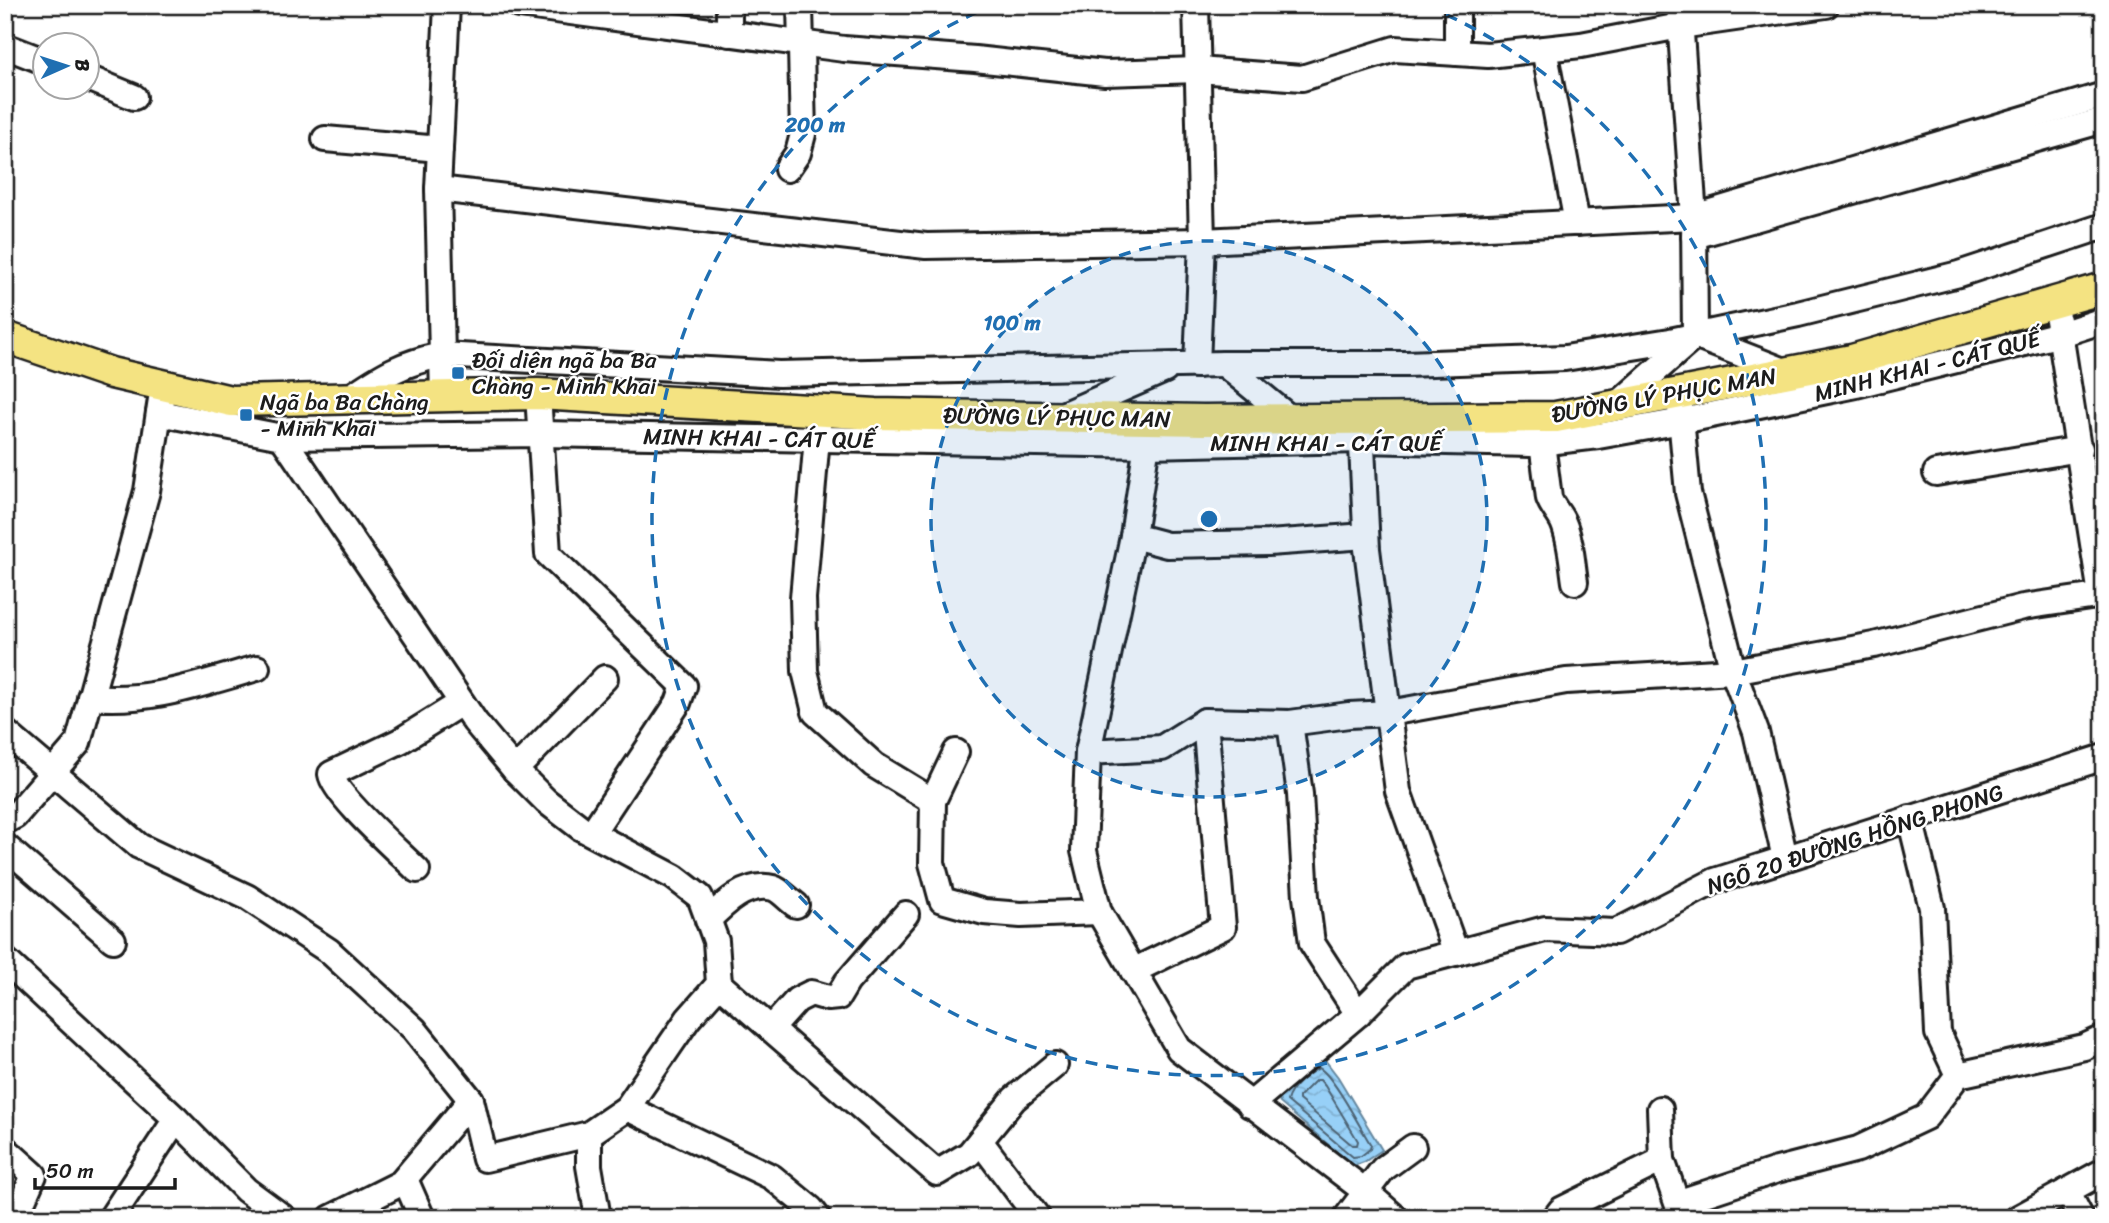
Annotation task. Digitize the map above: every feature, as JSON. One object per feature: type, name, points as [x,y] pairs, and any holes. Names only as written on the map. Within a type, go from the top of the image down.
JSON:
[{"type":"main road","name":"ĐƯỜNG LÝ PHỤC MAN","points":[[5,337],[111,373],[161,399],[231,401],[538,394],[876,414],[1057,417],[1149,432],[1290,419],[1361,429],[1556,417],[1616,406],[1680,407],[1787,372],[1852,360],[2055,302],[2103,291]]},
{"type":"street","points":[[443,396],[438,189],[447,5]]},
{"type":"street","points":[[519,5],[801,43],[1105,73],[1198,70],[1302,78],[1395,49],[1488,55],[1581,45],[1679,16],[1826,5]]},
{"type":"street","points":[[729,5],[729,34]]},
{"type":"street","points":[[787,169],[798,153],[803,134],[800,5]]},
{"type":"street","points":[[1186,365],[1202,241],[1196,5]]},
{"type":"street","points":[[1457,5],[1458,53]]},
{"type":"street","points":[[1616,406],[1695,336],[1694,227],[1679,16]]},
{"type":"street","points":[[5,46],[32,57]]},
{"type":"street","points":[[1544,49],[1577,223]]},
{"type":"street","points":[[102,84],[134,97]]},
{"type":"street","points":[[1694,227],[2104,95]]},
{"type":"street","points":[[438,189],[926,246],[1202,241],[1577,223],[1694,227],[2104,120]]},
{"type":"street","points":[[325,139],[440,149]]},
{"type":"street","points":[[349,398],[382,376],[412,361],[442,355],[779,374],[1224,364],[1406,364],[1566,358],[1695,336],[1798,314],[1959,274],[2104,226]]},
{"type":"street","points":[[1087,752],[1162,748],[1205,721],[1290,723],[1389,713],[1566,681],[1733,671],[1874,645],[2023,607],[2102,595],[2055,302]]},
{"type":"street","name":"MINH KHAI - CÁT QUẾ","points":[[161,399],[282,437],[541,435],[817,440],[1361,429],[1502,445],[1542,443],[1680,407],[1856,385],[2061,334],[2104,320]]},
{"type":"street","points":[[1695,336],[1787,372]]},
{"type":"street","points":[[1224,364],[1290,419]]},
{"type":"street","points":[[1057,417],[1186,365]]},
{"type":"street","points":[[538,394],[548,554],[684,686],[678,703],[592,833]]},
{"type":"street","points":[[5,821],[15,816],[78,743],[147,491],[161,399]]},
{"type":"street","points":[[1680,407],[1688,493],[1733,671],[1756,732],[1785,858]]},
{"type":"street","points":[[820,410],[803,598],[805,671],[815,712],[874,765],[933,801]]},
{"type":"street","points":[[1361,429],[1366,536],[1398,791],[1456,953]]},
{"type":"street","points":[[1149,432],[1133,536],[1087,752],[1084,851],[1099,912],[1179,1049],[1365,1191],[1396,1218]]},
{"type":"street","points":[[282,437],[461,703],[515,770],[546,801],[592,833],[674,877],[700,897],[716,941],[719,984],[937,1173],[969,1154],[1014,1099],[1055,1065]]},
{"type":"street","points":[[1542,443],[1549,498],[1567,533],[1575,582]]},
{"type":"street","points":[[1936,472],[2080,449]]},
{"type":"street","points":[[1133,536],[1167,545],[1268,543],[1366,536]]},
{"type":"street","points":[[90,697],[121,700],[176,691],[257,668]]},
{"type":"street","points":[[515,770],[605,678]]},
{"type":"street","points":[[417,870],[332,782],[331,774],[400,741],[461,703]]},
{"type":"street","points":[[1133,971],[1223,927],[1205,721]]},
{"type":"street","points":[[1290,723],[1300,794],[1306,897],[1312,943],[1358,1014]]},
{"type":"street","points":[[5,732],[139,846],[247,897],[329,951],[415,1029],[471,1100],[485,1159],[589,1134],[627,1108],[688,1019],[719,984]]},
{"type":"street","points":[[956,752],[933,801],[932,863],[942,900],[984,912],[1021,915],[1099,912]]},
{"type":"street","name":"NGÕ 20 ĐƯỜNG HỒNG PHONG","points":[[1250,1105],[1358,1014],[1406,966],[1545,929],[1616,932],[1715,881],[2104,757]]},
{"type":"street","points":[[1910,818],[1932,908],[1938,1033],[1958,1075]]},
{"type":"street","points":[[5,846],[113,940]]},
{"type":"street","points":[[708,920],[729,899],[754,888],[774,888],[796,905]]},
{"type":"street","points":[[771,1029],[797,1000],[811,993],[828,998],[838,997],[847,982],[906,914]]},
{"type":"street","points":[[5,960],[176,1119],[246,1190],[284,1218]]},
{"type":"street","points":[[1660,1109],[1662,1160],[1677,1210],[1777,1170],[1858,1149],[1926,1117],[1958,1075],[2084,1047],[2104,1038]]},
{"type":"street","points":[[331,1218],[401,1183],[471,1100]]},
{"type":"street","points":[[627,1108],[772,1177],[818,1218]]},
{"type":"street","points":[[111,1218],[176,1119]]},
{"type":"street","points":[[589,1134],[589,1166],[598,1218]]},
{"type":"street","points":[[980,1141],[1038,1218]]},
{"type":"street","points":[[1346,1218],[1383,1169],[1413,1147]]},
{"type":"street","points":[[5,1149],[34,1175],[15,1218]]},
{"type":"street","points":[[1555,1218],[1561,1210],[1662,1160]]},
{"type":"street","points":[[2018,1218],[2104,1171]]},
{"type":"street","points":[[405,1179],[422,1218]]},
{"type":"street","points":[[2067,1191],[2081,1218]]},
{"type":"water","points":[[1325,1060],[1382,1150],[1353,1166],[1280,1103],[1279,1098],[1283,1091],[1317,1061]]},
{"type":"place","name":"Đối diện ngã ba Ba Chàng - Minh Khai","points":[[458,373]]},
{"type":"place","name":"Ngã ba Ba Chàng - Minh Khai","points":[[246,415]]}]
